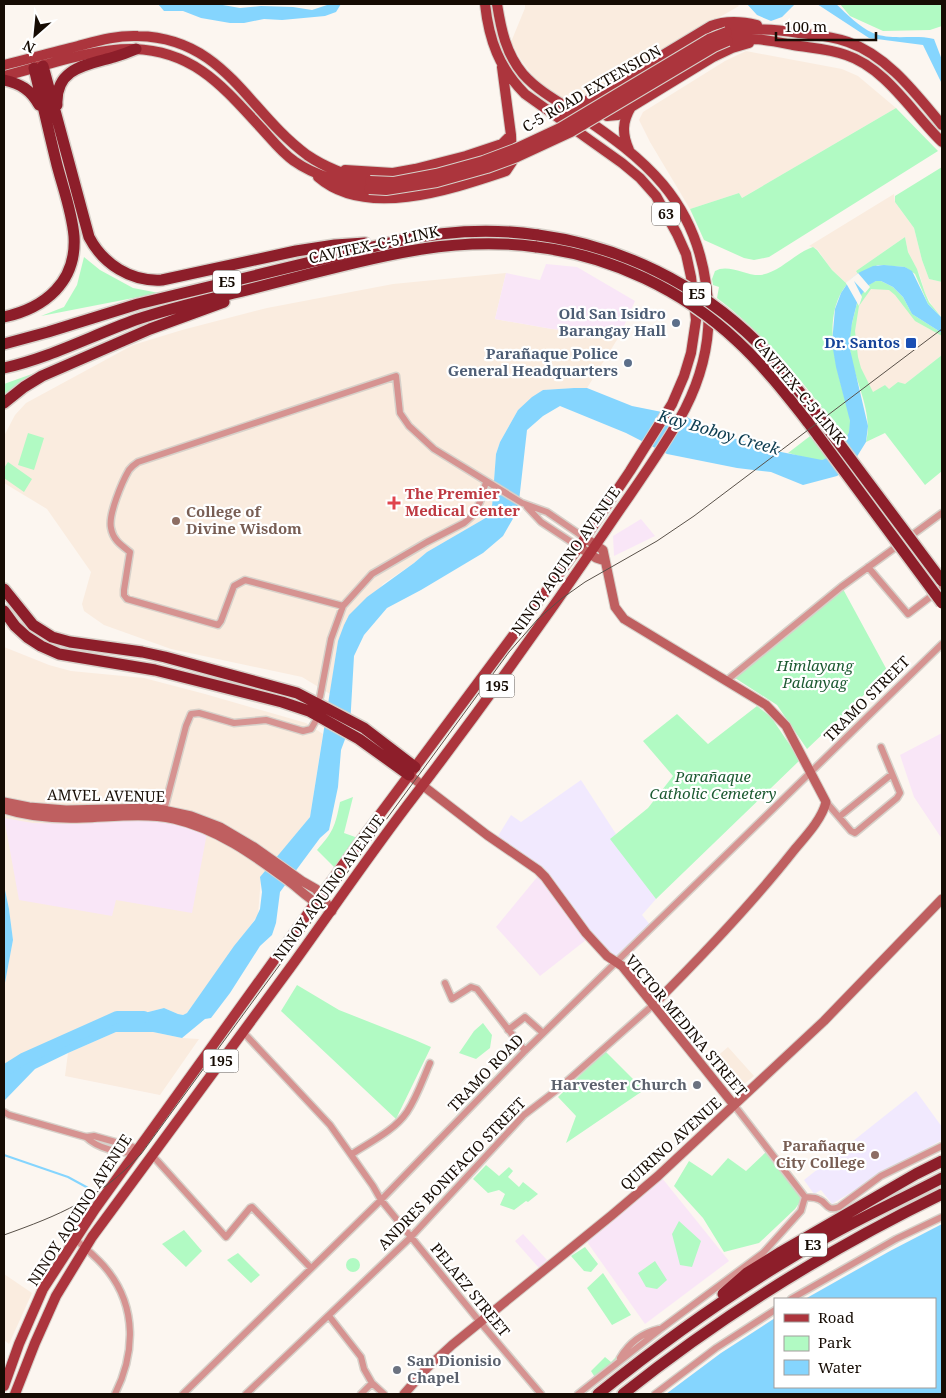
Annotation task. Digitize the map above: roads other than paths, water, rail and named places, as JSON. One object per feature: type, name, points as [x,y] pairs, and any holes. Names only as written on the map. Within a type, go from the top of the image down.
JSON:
[{"type":"highway","points":[[58,124],[58,87],[66,76],[84,65],[136,49]]},
{"type":"highway","points":[[4,317],[25,311],[48,298],[62,283],[72,260],[74,238],[72,225],[45,117],[38,67]]},
{"type":"highway","points":[[38,67],[58,124],[89,237],[110,263],[134,276],[152,280],[166,280],[296,251],[335,245],[397,240]]},
{"type":"highway","points":[[4,80],[26,88],[38,102],[45,117]]},
{"type":"highway","name":"CAVITEX–C-5 LINK","points":[[4,344],[138,304],[397,240],[469,231],[503,231],[586,244],[617,254],[650,268],[697,294],[741,327],[775,362],[817,414],[942,581]]},
{"type":"highway","name":"CAVITEX–C-5 LINK","points":[[4,368],[49,354],[144,317],[372,258],[419,248],[453,244],[488,243],[537,247],[588,258],[633,274],[677,296],[703,312],[724,329],[764,368],[802,415],[942,603]]},
{"type":"highway","points":[[4,403],[24,387],[47,374],[150,329],[210,308],[252,289]]},
{"type":"highway","points":[[4,589],[33,625],[57,639],[165,657],[284,688],[303,695],[354,736],[412,771]]},
{"type":"highway","points":[[4,612],[27,637],[59,654],[155,670],[321,711],[356,723],[412,771]]},
{"type":"highway","points":[[690,1324],[747,1273],[814,1232],[942,1161]]},
{"type":"highway","name":"E3","points":[[598,1394],[690,1324],[752,1282],[827,1237],[942,1178]]},
{"type":"highway","name":"E3","points":[[623,1394],[684,1348],[759,1297],[865,1233],[942,1194]]},
{"type":"main road","name":"63","points":[[484,4],[491,40],[514,83],[525,94],[622,163],[640,178],[656,196],[686,254],[696,320],[694,338]]},
{"type":"main road","name":"63","points":[[498,4],[507,47],[521,72],[533,84],[630,151],[649,168],[680,209],[697,244],[705,275],[708,306],[708,339]]},
{"type":"main road","points":[[559,118],[602,90],[716,24],[741,22],[768,28]]},
{"type":"main road","name":"C-5 ROAD EXTENSION","points":[[4,76],[102,52],[136,49],[175,57],[208,74],[234,98],[293,161],[310,170],[352,185],[394,182],[436,174],[483,161],[520,147],[560,128],[709,39],[728,37],[768,28],[835,38],[861,48],[894,72],[942,124]]},
{"type":"main road","name":"C-5 ROAD EXTENSION","points":[[4,65],[119,37],[148,36],[178,43],[196,51],[220,67],[292,142],[309,156],[369,185]]},
{"type":"main road","name":"C-5 ROAD EXTENSION","points":[[728,37],[766,40],[833,51],[856,58],[886,80],[942,142]]},
{"type":"main road","points":[[602,90],[597,97],[596,104],[605,115],[615,116],[719,54],[745,44],[766,40]]},
{"type":"main road","points":[[310,170],[322,181],[342,192],[354,196],[378,199],[402,198],[486,178],[506,171],[512,162],[511,135],[502,63]]},
{"type":"main road","points":[[630,151],[625,138],[624,127],[625,118],[632,106]]},
{"type":"main road","points":[[333,169],[393,173],[432,166],[502,144],[511,135]]},
{"type":"main road","points":[[481,151],[491,152],[497,160],[496,170],[486,178]]},
{"type":"main road","points":[[691,277],[705,275]]},
{"type":"main road","points":[[694,338],[708,339]]},
{"type":"main road","name":"NINOY AQUINO AVENUE","points":[[4,1386],[19,1344],[44,1289],[75,1239],[136,1150],[318,899],[579,547],[672,404],[684,376],[694,338]]},
{"type":"main road","name":"NINOY AQUINO AVENUE","points":[[15,1394],[34,1342],[56,1296],[85,1248],[486,702],[590,554],[685,409],[697,381],[708,339]]},
{"type":"main road","points":[[585,538],[603,550],[615,607],[619,614],[624,619],[766,705],[786,726],[826,802]]},
{"type":"main road","points":[[579,547],[605,561]]},
{"type":"main road","name":"VICTOR MEDINA STREET","points":[[412,771],[423,786],[487,835],[538,870],[550,883],[586,933],[607,956],[622,966],[734,1105]]},
{"type":"main road","name":"AMVEL AVENUE","points":[[4,802],[29,807],[66,810],[140,807],[164,813],[191,816],[220,827],[248,843],[267,861],[297,883],[316,889],[318,899],[332,911]]},
{"type":"main road","name":"ANDRES BONIFACIO STREET","points":[[653,1005],[765,887],[811,828],[822,812],[826,802]]},
{"type":"main road","name":"AMVEL AVENUE","points":[[4,810],[37,816],[65,818],[164,813]]},
{"type":"main road","name":"QUIRINO AVENUE","points":[[404,1394],[427,1368],[480,1322],[619,1209],[734,1105],[824,1021],[942,898]]},
{"type":"main road","points":[[136,1150],[151,1157]]},
{"type":"street","points":[[343,606],[245,580],[234,586],[221,622],[218,625],[128,599],[124,595],[124,590],[130,552],[119,544],[114,537],[110,527],[110,518],[130,469],[138,462],[396,376],[400,413],[404,420],[434,449],[524,505],[541,522],[579,547]]},
{"type":"street","points":[[164,813],[186,726],[191,714],[199,713],[234,722],[266,720],[303,731],[311,729],[321,711],[331,639],[343,606],[372,574],[464,523],[472,516],[488,483]]},
{"type":"street","points":[[524,505],[547,512],[585,538]]},
{"type":"street","points":[[726,681],[840,587],[942,513]]},
{"type":"street","points":[[868,567],[908,614],[942,588]]},
{"type":"street","name":"TRAMO STREET","points":[[811,772],[942,644]]},
{"type":"street","points":[[826,802],[852,832],[855,833],[899,795],[900,793],[881,747]]},
{"type":"street","name":"TRAMO ROAD","points":[[183,1394],[381,1200],[525,1050],[811,772]]},
{"type":"street","points":[[839,817],[892,774]]},
{"type":"street","points":[[445,983],[452,999],[471,987],[476,988],[525,1050]]},
{"type":"street","name":"ANDRES BONIFACIO STREET","points":[[246,1394],[411,1237],[524,1115],[558,1089],[653,1005]]},
{"type":"street","points":[[508,1030],[525,1017],[543,1033]]},
{"type":"street","name":"PELAEZ STREET","points":[[243,1032],[330,1125],[352,1154],[381,1200],[541,1394]]},
{"type":"street","points":[[352,1154],[394,1126],[407,1112],[430,1063]]},
{"type":"street","name":"VICTOR MEDINA STREET","points":[[734,1105],[805,1197]]},
{"type":"street","points":[[6,1113],[86,1137],[94,1136],[133,1147],[136,1150]]},
{"type":"street","points":[[578,1394],[616,1363],[626,1348],[646,1332],[662,1328],[763,1253],[801,1211],[805,1197],[816,1198],[830,1208],[840,1207],[881,1176],[942,1146]]},
{"type":"street","points":[[151,1157],[226,1237],[252,1207],[311,1268]]},
{"type":"street","points":[[793,1298],[896,1239],[942,1217]]},
{"type":"street","points":[[75,1239],[108,1270],[118,1285],[130,1320],[129,1353],[115,1394]]},
{"type":"street","points":[[655,1394],[716,1348],[774,1311]]},
{"type":"street","points":[[329,1316],[361,1357],[364,1369],[372,1383],[384,1394]]},
{"type":"street","points":[[361,1394],[372,1383]]},
{"type":"water","points":[[158,4],[217,4],[240,8],[261,6],[293,7],[312,10],[330,4],[341,4],[336,12],[325,16],[230,23],[201,18],[183,11],[164,11]]},
{"type":"water","points":[[747,4],[795,4],[782,17],[771,21],[757,15]]},
{"type":"water","points":[[817,4],[836,4],[853,20],[873,33],[888,37],[934,39],[942,60],[942,84],[923,45],[869,38]]},
{"type":"water","points":[[873,266],[905,267],[912,271],[928,304],[942,318],[942,333],[912,314],[903,297],[893,287],[881,281],[876,281],[869,285],[858,299],[849,345],[868,426],[866,442],[853,463],[837,476],[803,485],[771,472],[737,468],[667,454],[626,433],[560,406],[543,416],[527,430],[518,510],[503,536],[483,553],[387,608],[364,635],[354,656],[350,726],[341,750],[338,787],[329,830],[320,838],[280,892],[276,923],[272,935],[260,946],[230,993],[211,1018],[205,1019],[182,1038],[153,1032],[116,1032],[35,1069],[4,1101],[4,1068],[14,1062],[113,1021],[164,1008],[178,1014],[183,1015],[187,1013],[234,946],[255,920],[260,909],[262,892],[260,877],[310,817],[338,641],[349,615],[367,597],[427,552],[489,516],[492,507],[496,454],[500,442],[518,410],[543,390],[587,388],[632,406],[687,417],[712,432],[781,452],[822,460],[834,455],[842,448],[849,432],[850,421],[832,343],[835,309],[841,293],[849,281],[858,273]]},
{"type":"water","points":[[4,885],[13,940],[4,988]]},
{"type":"water","points":[[942,1224],[942,1394],[666,1394],[721,1353],[774,1319],[774,1388],[936,1388],[936,1298],[807,1298]]},
{"type":"waterway","points":[[4,1071],[23,1059],[117,1017],[144,1017]]},
{"type":"waterway","points":[[4,1155],[68,1177],[90,1189]]},
{"type":"tram line","points":[[4,1235],[78,1204],[110,1183],[141,1154],[509,652],[538,619],[585,582],[657,541],[694,516],[942,329]]},
{"type":"place","name":"Old San Isidro Barangay Hall","points":[[676,323]]},
{"type":"place","name":"Dr. Santos","points":[[911,343]]},
{"type":"place","name":"Parañaque Police General Headquarters","points":[[628,363]]},
{"type":"place","name":"The Premier Medical Center","points":[[394,503]]},
{"type":"place","name":"College of Divine Wisdom","points":[[176,521]]},
{"type":"place","name":"Harvester Church","points":[[697,1085]]},
{"type":"place","name":"Parañaque City College","points":[[875,1155]]},
{"type":"place","name":"San Dionisio Chapel","points":[[397,1370]]},
{"type":"water label","name":"Kay Boboy Creek","points":[[719,432]]},
{"type":"park label","name":"Himlayang Palanyag","points":[[815,674]]},
{"type":"park label","name":"Parañaque Catholic Cemetery","points":[[713,786]]}]
